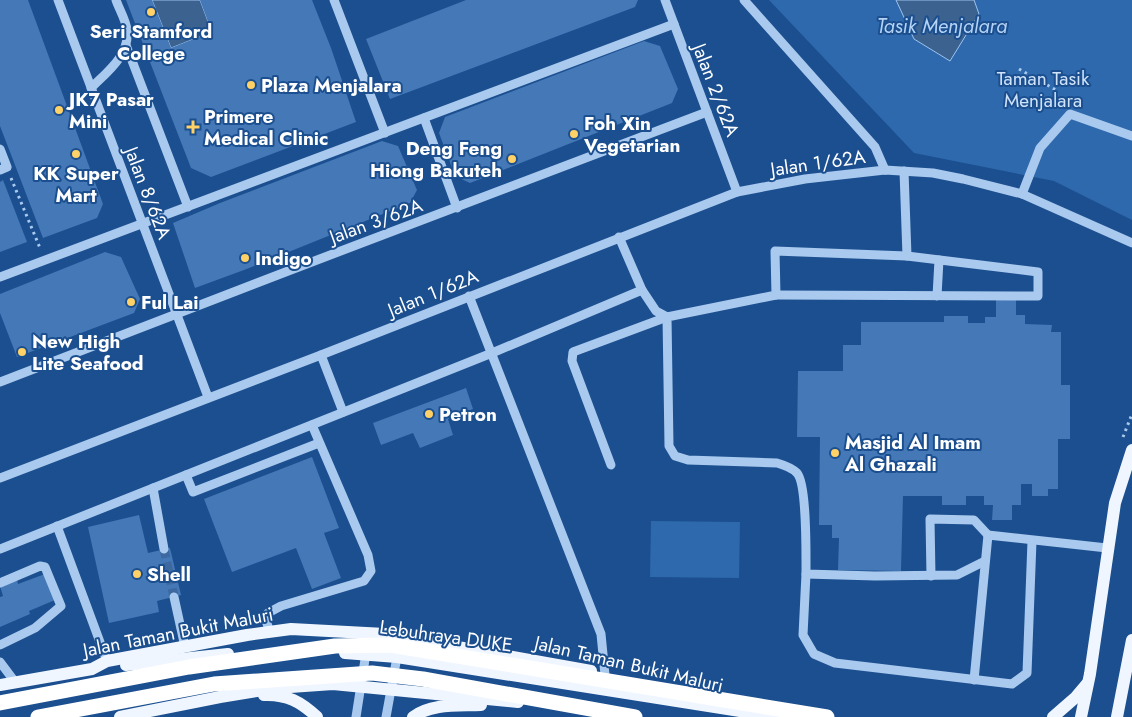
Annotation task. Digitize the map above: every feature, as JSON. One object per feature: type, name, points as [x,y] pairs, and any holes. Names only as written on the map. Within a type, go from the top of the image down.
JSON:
[{"type":"highway","name":"Lebuhraya DUKE","points":[[0,703],[189,667],[335,646],[390,645],[827,717]]},
{"type":"highway","points":[[38,717],[214,684],[372,673],[423,679],[635,717]]},
{"type":"main road","points":[[1081,717],[1088,683],[1115,503],[1132,450]]},
{"type":"main road","name":"Jalan Taman Bukit Maluri","points":[[0,685],[92,669],[107,661],[270,632],[291,630],[385,634],[605,675],[769,716]]},
{"type":"main road","points":[[1126,717],[1123,700],[1132,640]]},
{"type":"main road","points":[[92,669],[287,648],[366,653],[769,716]]},
{"type":"main road","points":[[1117,717],[1128,666]]},
{"type":"main road","points":[[1053,717],[1076,697],[1088,683]]},
{"type":"main road","points":[[120,717],[276,688],[333,684],[523,703],[594,717]]},
{"type":"main road","points":[[220,697],[283,696],[300,702],[317,717]]},
{"type":"main road","points":[[413,717],[419,712],[441,706],[523,703]]},
{"type":"street","name":"Jalan 8/62A","points":[[58,0],[208,397]]},
{"type":"street","points":[[91,88],[119,60],[126,45],[127,28],[116,0]]},
{"type":"street","points":[[334,0],[385,133]]},
{"type":"street","name":"Jalan 2/62A","points":[[665,0],[737,192]]},
{"type":"street","name":"Jalan 1/62A","points":[[744,0],[875,147],[885,170]]},
{"type":"street","points":[[0,277],[674,24]]},
{"type":"street","points":[[126,45],[188,207]]},
{"type":"street","name":"Jalan 3/62A","points":[[0,382],[176,313],[707,112]]},
{"type":"street","points":[[1022,194],[1040,148],[1070,114],[1132,136]]},
{"type":"street","points":[[424,118],[457,208]]},
{"type":"street","points":[[0,149],[4,169]]},
{"type":"street","name":"Jalan 1/62A","points":[[0,478],[737,192],[805,179],[885,170],[933,173],[1022,194],[1132,243]]},
{"type":"street","points":[[904,171],[907,256]]},
{"type":"street","points":[[619,237],[642,290],[656,310],[667,317]]},
{"type":"street","points":[[612,464],[572,361],[573,352],[667,317],[776,295],[1038,296],[1038,272],[907,256],[775,251],[776,295]]},
{"type":"street","points":[[937,296],[939,260]]},
{"type":"street","points":[[0,549],[492,353],[642,290]]},
{"type":"street","points":[[469,296],[601,634],[605,675]]},
{"type":"street","points":[[667,317],[669,446],[675,456],[688,460],[777,463],[786,465],[798,474],[802,484],[805,517],[806,574],[803,634],[814,654],[836,663],[1012,684],[1027,673],[1032,541]]},
{"type":"street","points":[[321,355],[343,412]]},
{"type":"street","points":[[270,632],[265,618],[268,613],[282,606],[364,581],[372,571],[368,555],[312,425]]},
{"type":"street","points":[[186,475],[192,492],[319,443]]},
{"type":"street","points":[[153,488],[164,548]]},
{"type":"street","points":[[931,576],[930,519],[974,520],[988,535],[1107,548]]},
{"type":"street","points":[[57,526],[107,661]]},
{"type":"street","points":[[974,680],[988,535]]},
{"type":"street","points":[[806,574],[835,576],[957,575],[984,561]]},
{"type":"street","points":[[0,582],[40,566],[45,568],[61,606],[35,628],[0,645]]},
{"type":"street","points":[[174,597],[185,647]]},
{"type":"street","points":[[356,717],[366,653]]},
{"type":"street","points":[[386,717],[397,657]]},
{"type":"street","points":[[0,662],[15,682]]},
{"type":"path","points":[[1019,69],[1056,90],[1059,110],[1070,114]]},
{"type":"path","points":[[4,169],[45,261]]},
{"type":"green space","name":"Taman Tasik Menjalara","points":[[769,0],[1132,0],[1132,220],[1054,181],[914,153]]},
{"type":"green space","points":[[651,521],[740,522],[739,578],[650,577]]},
{"type":"water","points":[[152,0],[200,0],[212,32],[171,48]]},
{"type":"water","name":"Tasik Menjalara","points":[[896,0],[974,0],[979,14],[950,61],[914,39]]},
{"type":"building","points":[[0,0],[28,0],[103,204],[97,218],[43,238],[0,126]]},
{"type":"building","name":"Plaza Menjalara","points":[[126,0],[152,0],[171,48],[212,32],[200,0],[312,0],[331,48],[356,122],[211,177],[191,168]]},
{"type":"building","points":[[466,0],[638,0],[635,7],[390,99],[366,39]]},
{"type":"building","points":[[644,41],[660,46],[678,89],[672,103],[470,183],[455,176],[439,133],[445,117]]},
{"type":"building","points":[[382,141],[398,146],[417,190],[410,203],[195,288],[173,223]]},
{"type":"building","points":[[3,180],[27,242],[0,252],[0,182]]},
{"type":"building","points":[[105,252],[121,257],[140,299],[134,313],[17,357],[0,313],[0,294]]},
{"type":"building","points":[[996,300],[1016,300],[1016,315],[1025,315],[1025,324],[1052,325],[1051,332],[1061,332],[1061,385],[1070,385],[1070,439],[1058,439],[1058,489],[1048,489],[1048,496],[1032,496],[1032,484],[1021,484],[1021,505],[1012,505],[1012,520],[992,520],[993,505],[984,505],[984,496],[966,496],[966,505],[942,505],[942,496],[903,496],[901,571],[838,570],[839,538],[832,538],[832,525],[819,525],[820,437],[797,437],[798,371],[843,371],[843,345],[861,345],[861,322],[944,322],[944,316],[968,316],[968,323],[985,323],[985,317],[996,317]]},
{"type":"building","name":"Petron","points":[[466,388],[473,409],[448,419],[453,435],[420,448],[413,433],[381,445],[373,423]]},
{"type":"building","points":[[312,457],[339,528],[324,533],[341,578],[312,589],[296,548],[232,572],[204,499]]},
{"type":"building","name":"Shell","points":[[139,515],[148,553],[170,548],[181,595],[157,601],[159,612],[109,623],[88,527]]},
{"type":"building","points":[[45,574],[55,600],[29,611],[30,614],[0,627],[0,597],[3,596],[0,586],[17,580],[18,584]]},
{"type":"tunnel","points":[[164,549],[174,597]]},
{"type":"place","name":"Seri Stamford College","points":[[151,12]]},
{"type":"place","name":"Plaza Menjalara","points":[[251,85]]},
{"type":"place","name":"JK7 Pasar Mini","points":[[59,110]]},
{"type":"place","name":"Primere Medical Clinic","points":[[193,127]]},
{"type":"place","name":"Foh Xin Vegetarian","points":[[574,134]]},
{"type":"place","name":"KK Super Mart","points":[[76,154]]},
{"type":"place","name":"Deng Feng Hiong Bakuteh","points":[[512,159]]},
{"type":"place","name":"Indigo","points":[[245,258]]},
{"type":"place","name":"Ful Lai","points":[[131,302]]},
{"type":"place","name":"New High Lite Seafood","points":[[22,352]]},
{"type":"place","name":"Petron","points":[[429,414]]},
{"type":"place","name":"Masjid Al Imam Al Ghazali","points":[[835,453]]},
{"type":"place","name":"Shell","points":[[137,574]]}]
